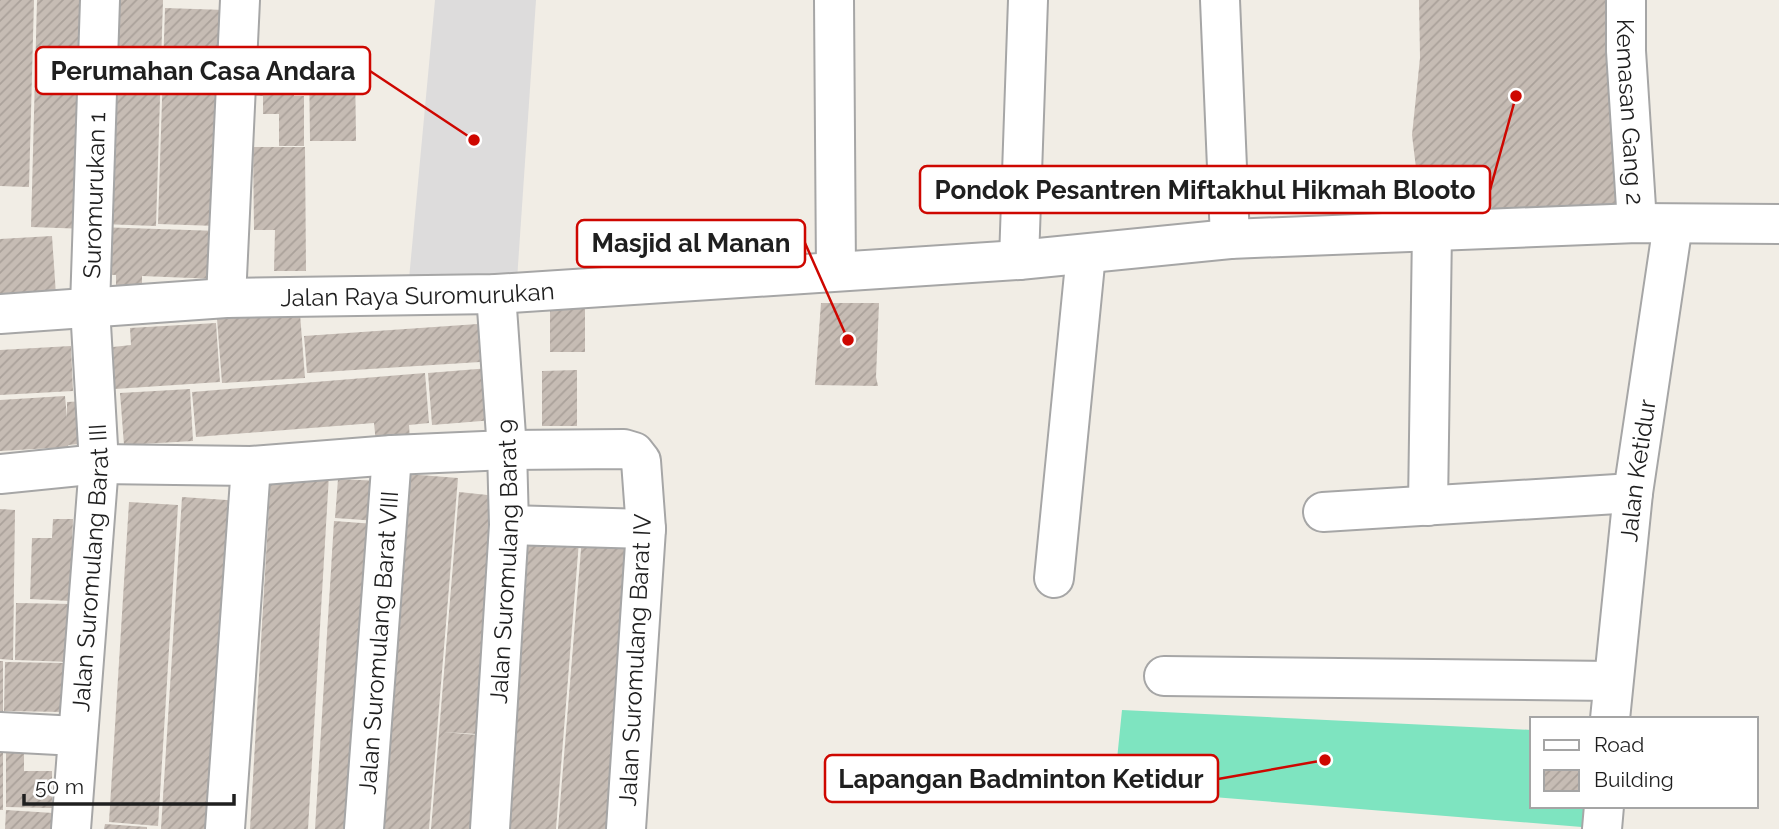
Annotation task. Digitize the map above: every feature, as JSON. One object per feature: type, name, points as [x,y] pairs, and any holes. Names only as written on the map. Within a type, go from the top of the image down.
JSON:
[{"type":"street","name":"Suromurukan 1","points":[[90,307],[100,0]]},
{"type":"street","points":[[226,298],[240,0]]},
{"type":"street","points":[[834,0],[836,271]]},
{"type":"street","points":[[1019,260],[1028,0]]},
{"type":"street","points":[[1220,0],[1230,239]]},
{"type":"street","name":"Kemasan Gang 2","points":[[1626,0],[1626,51],[1655,224]]},
{"type":"street","name":"Jalan Raya Suromurukan","points":[[0,314],[226,298],[496,294],[1019,260],[1230,239],[1655,224],[1779,224]]},
{"type":"street","name":"Jalan Ketidur","points":[[1610,717],[1633,493],[1655,224]]},
{"type":"street","points":[[1427,506],[1432,231]]},
{"type":"street","points":[[1055,578],[1086,254]]},
{"type":"street","name":"Jalan Suromulang Barat 9","points":[[490,829],[509,525],[507,450],[496,294]]},
{"type":"street","name":"Jalan Suromulang Barat III","points":[[71,829],[99,464],[90,307]]},
{"type":"street","name":"Jalan Suromulang Barat IV","points":[[507,450],[624,449],[634,452],[641,461],[646,529],[626,829]]},
{"type":"street","points":[[0,474],[99,464],[251,466],[392,455],[507,450]]},
{"type":"street","name":"Jalan Suromulang Barat VIII","points":[[364,829],[392,455]]},
{"type":"street","points":[[225,829],[251,466]]},
{"type":"street","points":[[1323,512],[1633,493]]},
{"type":"street","points":[[509,525],[646,529]]},
{"type":"street","points":[[1164,676],[1613,681]]},
{"type":"street","points":[[0,732],[77,736]]},
{"type":"street","points":[[1602,829],[1604,808]]},
{"type":"shaded area","points":[[435,0],[536,0],[517,280],[409,279]]},
{"type":"green space","points":[[1122,710],[1530,730],[1530,808],[1595,808],[1594,828],[1114,789]]},
{"type":"building","points":[[0,0],[34,0],[29,187],[0,186]]},
{"type":"building","points":[[37,0],[93,0],[87,229],[31,227]]},
{"type":"building","points":[[110,0],[163,0],[156,226],[102,224]]},
{"type":"building","points":[[1419,0],[1614,0],[1620,208],[1422,217],[1412,135],[1420,58]]},
{"type":"building","points":[[165,8],[225,10],[217,226],[158,224]]},
{"type":"building","points":[[249,54],[294,55],[294,96],[304,96],[304,146],[279,146],[279,114],[263,114],[263,96],[249,96]]},
{"type":"building","points":[[355,61],[356,141],[310,141],[309,62]]},
{"type":"building","points":[[253,147],[305,147],[306,271],[274,271],[275,230],[254,230]]},
{"type":"building","points":[[97,227],[219,231],[217,279],[142,276],[142,287],[116,286],[116,275],[95,274]]},
{"type":"building","points":[[52,236],[56,295],[0,298],[0,239]]},
{"type":"building","points":[[821,303],[879,303],[876,377],[878,386],[815,385]]},
{"type":"building","points":[[550,308],[585,308],[585,352],[550,352]]},
{"type":"building","points":[[300,314],[305,378],[222,383],[217,319]]},
{"type":"building","points":[[216,323],[220,382],[115,389],[113,347],[131,345],[130,328]]},
{"type":"building","points":[[478,324],[480,362],[307,373],[304,336]]},
{"type":"building","points":[[71,346],[73,391],[0,395],[0,350]]},
{"type":"building","points":[[490,368],[494,420],[432,425],[428,373]]},
{"type":"building","points":[[577,370],[577,426],[542,426],[542,371]]},
{"type":"building","points":[[425,373],[429,423],[409,425],[410,441],[376,443],[374,423],[196,437],[192,392]]},
{"type":"building","points":[[190,389],[193,441],[124,445],[120,393]]},
{"type":"building","points":[[65,396],[67,418],[67,402],[87,401],[90,443],[68,445],[69,447],[0,451],[0,400]]},
{"type":"building","points":[[271,471],[329,475],[308,829],[250,829]]},
{"type":"building","points":[[407,474],[458,478],[429,829],[378,829]]},
{"type":"building","points":[[338,479],[381,481],[378,521],[335,518]]},
{"type":"building","points":[[459,492],[497,496],[478,734],[443,732],[489,736],[481,829],[431,829]]},
{"type":"building","points":[[182,497],[241,501],[220,829],[161,829]]},
{"type":"building","points":[[129,502],[178,505],[158,826],[109,822]]},
{"type":"building","points":[[0,509],[15,510],[13,660],[0,659]]},
{"type":"building","points":[[53,519],[73,519],[70,601],[30,599],[32,538],[52,538]]},
{"type":"building","points":[[334,521],[375,524],[356,829],[315,829]]},
{"type":"building","points":[[527,536],[579,541],[556,829],[503,829]]},
{"type":"building","points":[[582,537],[638,542],[614,829],[558,829]]},
{"type":"building","points":[[16,603],[72,604],[71,662],[15,660]]},
{"type":"building","points":[[0,661],[3,661],[3,714],[0,714]]},
{"type":"building","points":[[5,662],[65,663],[64,712],[4,711]]},
{"type":"building","points":[[0,745],[3,745],[3,810],[0,810]]},
{"type":"building","points":[[6,753],[24,753],[24,771],[52,771],[52,808],[6,807]]},
{"type":"building","points":[[6,810],[53,813],[52,829],[5,829]]},
{"type":"building","points":[[105,824],[147,827],[147,829],[104,829]]},
{"type":"place","name":"Pondok Pesantren Miftakhul Hikmah Blooto","points":[[1516,96]]},
{"type":"place","name":"Perumahan Casa Andara","points":[[474,140]]},
{"type":"place","name":"Masjid al Manan","points":[[848,340]]},
{"type":"place","name":"Lapangan Badminton Ketidur","points":[[1325,760]]}]
